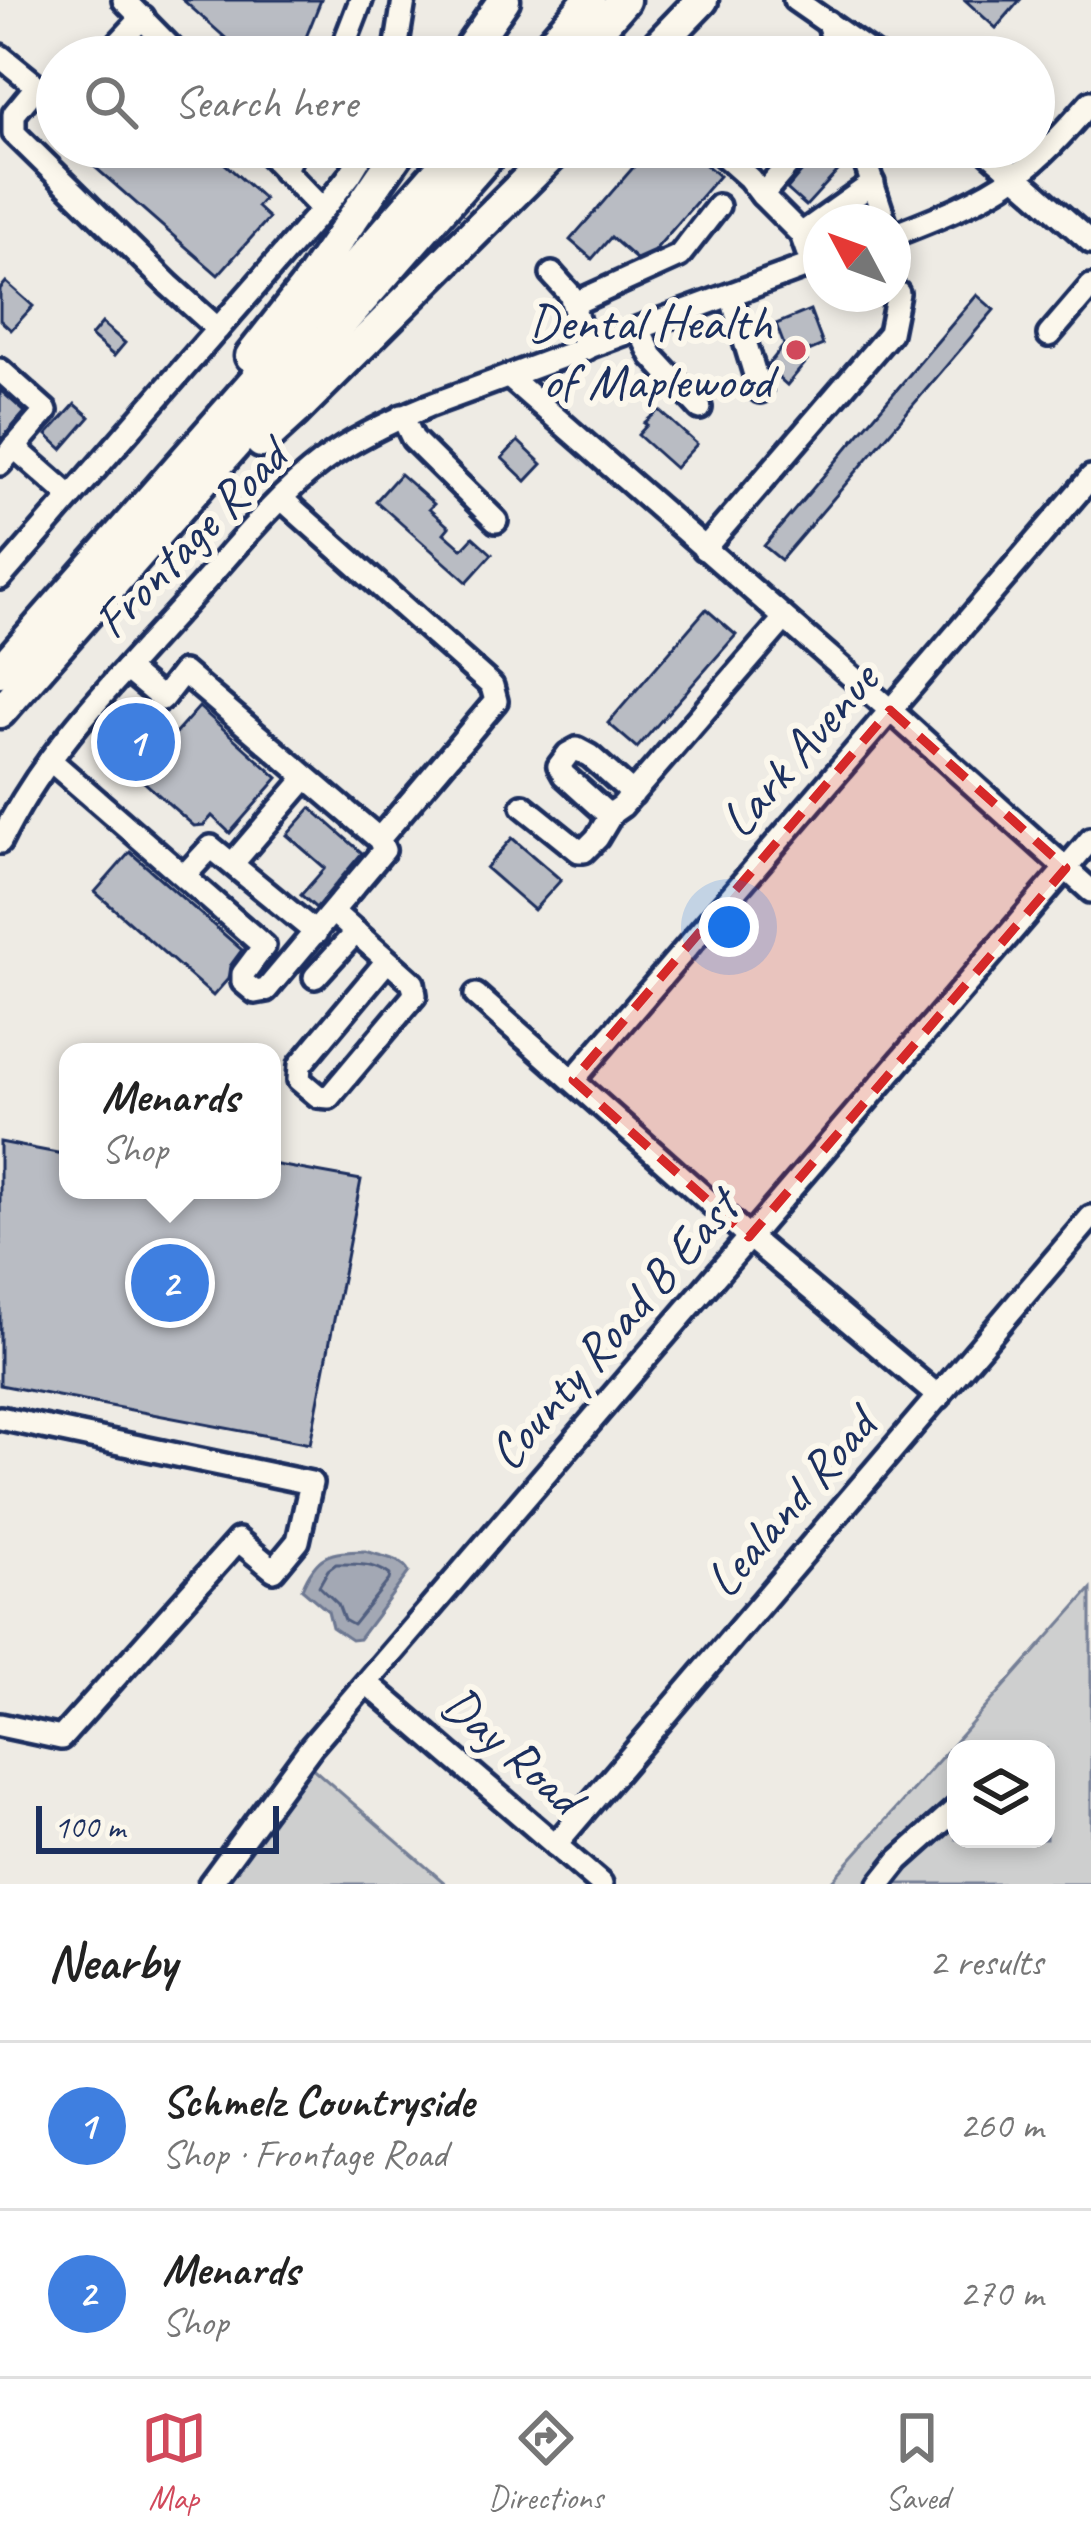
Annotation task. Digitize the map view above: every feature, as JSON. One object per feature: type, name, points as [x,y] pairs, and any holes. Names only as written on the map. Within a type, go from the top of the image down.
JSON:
[{"type":"highway","points":[[479,36],[504,0]]},
{"type":"highway","points":[[557,36],[589,0]]},
{"type":"highway","points":[[592,36],[624,0]]},
{"type":"highway","points":[[667,36],[702,0]]},
{"type":"highway","points":[[54,610],[308,285],[388,168]]},
{"type":"highway","points":[[0,669],[442,168]]},
{"type":"highway","points":[[0,712],[478,168]]},
{"type":"highway","points":[[162,529],[296,410],[539,168]]},
{"type":"street","points":[[124,0],[161,36]]},
{"type":"street","points":[[349,36],[365,0],[404,2],[398,36]]},
{"type":"street","points":[[795,0],[848,36]]},
{"type":"street","points":[[125,36],[143,17]]},
{"type":"street","points":[[828,22],[832,36]]},
{"type":"street","points":[[0,56],[36,75]]},
{"type":"street","points":[[36,92],[14,114],[14,133],[36,155]]},
{"type":"street","points":[[1055,141],[1091,101]]},
{"type":"street","points":[[50,168],[218,329]]},
{"type":"street","points":[[281,168],[322,209]]},
{"type":"street","points":[[0,578],[10,551],[71,497],[354,168]]},
{"type":"street","points":[[738,168],[803,238]]},
{"type":"street","points":[[762,195],[785,168]]},
{"type":"street","points":[[868,168],[879,204]]},
{"type":"street","points":[[1007,168],[1091,242]]},
{"type":"street","points":[[911,227],[962,206],[1025,168]]},
{"type":"street","points":[[801,234],[873,183]]},
{"type":"street","points":[[573,304],[679,256],[718,206]]},
{"type":"street","name":"Frontage Road","points":[[0,842],[24,797],[81,720],[282,499],[321,463],[402,416],[803,268]]},
{"type":"street","points":[[552,274],[570,294],[586,349]]},
{"type":"street","points":[[1049,335],[1091,286]]},
{"type":"street","points":[[731,295],[760,391]]},
{"type":"street","points":[[704,549],[890,333],[894,312]]},
{"type":"street","points":[[639,329],[652,356],[700,408]]},
{"type":"street","points":[[0,370],[46,411],[7,455],[71,497]]},
{"type":"street","points":[[509,377],[1091,891]]},
{"type":"street","points":[[402,416],[413,440],[496,520]]},
{"type":"street","name":"Lark Avenue","points":[[573,1080],[1091,477]]},
{"type":"street","points":[[282,499],[492,686],[496,701],[379,839]]},
{"type":"street","points":[[524,806],[584,851],[612,813],[784,619]]},
{"type":"street","points":[[126,669],[162,698],[183,672],[379,839],[384,850],[266,989],[255,992],[242,982],[243,974],[292,913]]},
{"type":"street","points":[[612,813],[564,775],[559,766],[568,754],[577,749],[590,757],[633,794]]},
{"type":"street","points":[[50,760],[264,946]]},
{"type":"street","points":[[233,863],[306,778]]},
{"type":"street","name":"County Road B East","points":[[210,1884],[311,1747],[1091,839]]},
{"type":"street","points":[[185,875],[211,847],[316,933]]},
{"type":"street","points":[[333,912],[413,983],[415,995],[328,1097],[318,1096],[299,1080],[300,1066],[387,961]]},
{"type":"street","points":[[315,977],[356,932]]},
{"type":"street","points":[[476,995],[749,1237],[939,1397]]},
{"type":"street","name":"Lealand Road","points":[[556,1845],[1091,1217]]},
{"type":"street","points":[[0,1418],[311,1483],[298,1541],[274,1570],[238,1540],[61,1738],[0,1725]]},
{"type":"street","name":"Day Road","points":[[367,1683],[601,1884]]},
{"type":"street","points":[[880,1884],[947,1817]]},
{"type":"highlighted area","points":[[890,710],[1066,868],[749,1237],[573,1080]]},
{"type":"shaded area","points":[[1091,1589],[1091,1884],[829,1884],[947,1751],[947,1848],[1055,1848],[1055,1740],[957,1740]]},
{"type":"shaded area","points":[[309,1765],[446,1884],[206,1884]]},
{"type":"water","points":[[365,1551],[396,1561],[409,1572],[359,1639],[351,1640],[332,1627],[328,1611],[302,1589],[319,1561],[342,1552]]},
{"type":"building","points":[[183,0],[321,0],[306,36],[223,36]]},
{"type":"building","points":[[965,0],[1020,0],[996,28]]},
{"type":"building","points":[[96,168],[229,168],[264,199],[257,207],[269,218],[218,275]]},
{"type":"building","points":[[633,168],[710,168],[719,176],[654,251],[636,259],[611,237],[592,259],[570,240]]},
{"type":"building","points":[[805,168],[841,168],[808,204],[787,189]]},
{"type":"building","points":[[6,282],[33,306],[11,330],[0,320],[0,289]]},
{"type":"building","points":[[977,295],[994,310],[781,560],[764,546]]},
{"type":"building","name":"Dental Health of Maplewood","points":[[811,312],[823,345],[799,355],[807,361],[787,385],[768,365],[784,345],[776,324]]},
{"type":"building","points":[[102,323],[125,343],[114,356],[91,336]]},
{"type":"building","points":[[0,390],[25,412],[0,441]]},
{"type":"building","points":[[75,404],[90,417],[62,449],[47,435]]},
{"type":"building","points":[[659,410],[697,444],[675,468],[638,435]]},
{"type":"building","points":[[518,441],[542,464],[526,481],[502,458]]},
{"type":"building","points":[[400,474],[434,504],[429,509],[449,527],[444,533],[462,549],[473,537],[492,554],[467,582],[376,501]]},
{"type":"building","points":[[706,609],[736,635],[637,748],[608,723]]},
{"type":"building","points":[[133,706],[145,716],[149,711],[175,734],[199,707],[278,778],[230,833],[212,816],[204,825],[194,826],[111,753],[114,750],[103,740]]},
{"type":"building","points":[[311,808],[362,853],[316,908],[301,895],[325,868],[287,835]]},
{"type":"building","points":[[512,838],[561,880],[534,910],[486,868]]},
{"type":"building","points":[[130,852],[242,950],[230,966],[228,979],[213,996],[95,892]]},
{"type":"building","points":[[0,1142],[59,1153],[59,1199],[281,1199],[281,1166],[361,1180],[310,1444],[0,1385]]},
{"type":"place","name":"Dental Health of Maplewood","points":[[796,350]]},
{"type":"place","name":"Schmelz Countryside","points":[[136,742]]},
{"type":"place","name":"Menards","points":[[170,1283]]}]
